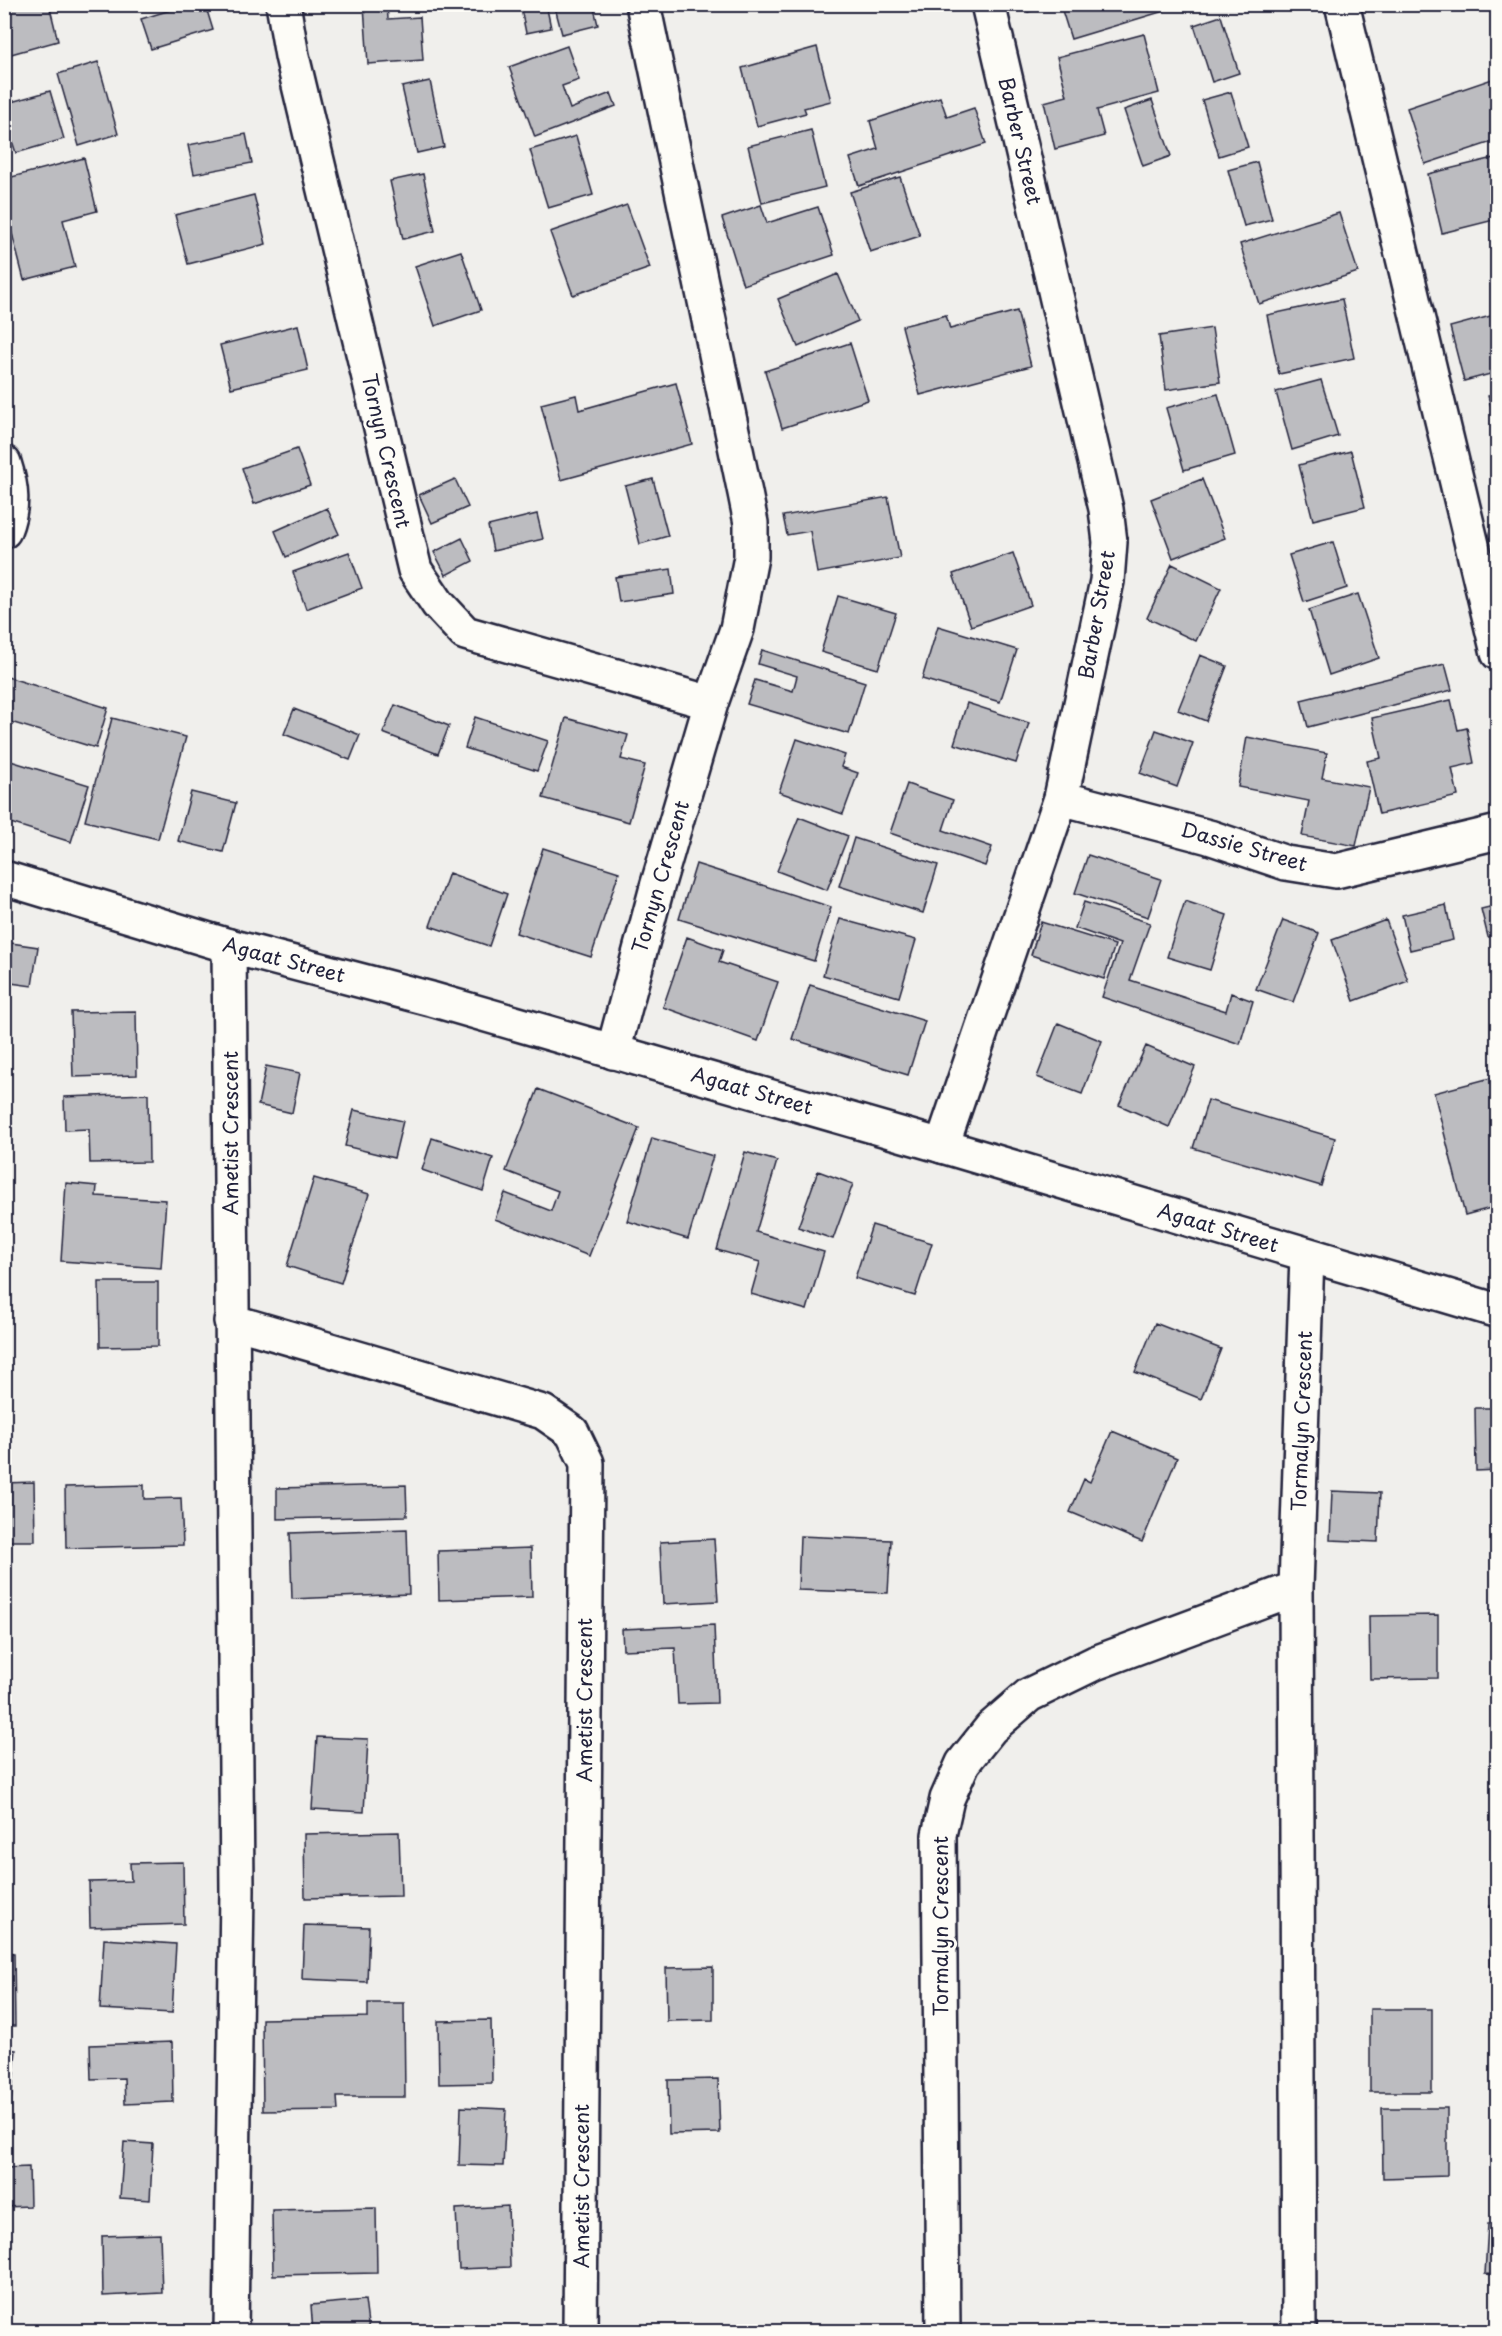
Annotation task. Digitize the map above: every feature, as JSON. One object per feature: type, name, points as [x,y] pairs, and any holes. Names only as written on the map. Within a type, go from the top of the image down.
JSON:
[{"type":"street","name":"Tornyn Crescent","points":[[284,4],[292,56],[415,570],[438,604],[465,633],[711,703]]},
{"type":"street","name":"Tornyn Crescent","points":[[613,1052],[657,886],[711,703],[737,629],[751,557],[751,523],[643,4]]},
{"type":"street","name":"Barber Street","points":[[942,1146],[1060,798],[1107,581],[1110,542],[1107,509],[988,4]]},
{"type":"street","points":[[1342,4],[1497,653]]},
{"type":"street","points":[[4,463],[12,490],[8,521],[4,531]]},
{"type":"street","name":"Dassie Street","points":[[1060,798],[1209,837],[1286,863],[1336,871],[1497,832]]},
{"type":"street","name":"Agaat Street","points":[[4,878],[229,946],[431,999],[942,1146],[1497,1311]]},
{"type":"street","name":"Ametist Crescent","points":[[229,946],[237,1890],[231,2331]]},
{"type":"street","name":"Tormalyn Crescent","points":[[1299,2331],[1296,1588],[1307,1255]]},
{"type":"street","name":"Ametist Crescent","points":[[231,1321],[543,1412],[572,1432],[587,1463],[580,2331]]},
{"type":"street","name":"Tormalyn Crescent","points":[[943,2331],[939,1835],[947,1799],[963,1763],[992,1728],[1029,1695],[1095,1663],[1296,1588]]},
{"type":"building","points":[[22,4],[49,4],[58,41],[4,56],[4,9]]},
{"type":"building","points":[[190,4],[205,4],[213,30],[151,49],[141,19]]},
{"type":"building","points":[[520,4],[546,4],[551,28],[526,33]]},
{"type":"building","points":[[554,4],[593,4],[598,25],[562,34]]},
{"type":"building","points":[[1025,4],[1051,4],[1028,12]]},
{"type":"building","points":[[1060,4],[1162,4],[1164,11],[1071,39]]},
{"type":"building","points":[[387,5],[388,19],[420,17],[423,60],[368,64],[364,6]]},
{"type":"building","points":[[1221,16],[1239,73],[1212,82],[1194,25]]},
{"type":"building","points":[[1144,34],[1159,93],[1097,110],[1104,136],[1055,149],[1044,102],[1067,96],[1057,57]]},
{"type":"building","points":[[567,46],[579,80],[562,86],[570,109],[611,93],[616,106],[535,137],[509,67]]},
{"type":"building","points":[[817,47],[831,101],[804,108],[806,113],[757,126],[742,68]]},
{"type":"building","points":[[98,62],[118,134],[79,146],[58,74]]},
{"type":"building","points":[[1498,77],[1498,140],[1425,164],[1407,108]]},
{"type":"building","points":[[430,81],[444,147],[417,153],[402,87]]},
{"type":"building","points":[[50,91],[64,139],[16,153],[4,116],[4,104]]},
{"type":"building","points":[[1231,92],[1248,147],[1219,156],[1202,100]]},
{"type":"building","points":[[940,97],[947,117],[974,108],[986,144],[859,186],[850,158],[878,149],[870,121]]},
{"type":"building","points":[[1152,100],[1171,156],[1143,166],[1124,110]]},
{"type":"building","points":[[811,130],[825,187],[762,203],[748,146]]},
{"type":"building","points":[[246,134],[252,163],[194,174],[188,145]]},
{"type":"building","points":[[576,136],[593,195],[548,208],[530,150]]},
{"type":"building","points":[[1498,157],[1498,219],[1442,233],[1428,174]]},
{"type":"building","points":[[84,158],[97,211],[63,220],[75,267],[24,280],[4,202],[4,179]]},
{"type":"building","points":[[1257,162],[1272,219],[1244,226],[1228,170]]},
{"type":"building","points":[[423,174],[435,231],[403,239],[390,181]]},
{"type":"building","points":[[900,177],[920,236],[870,252],[850,192]]},
{"type":"building","points":[[254,195],[266,244],[188,264],[175,215]]},
{"type":"building","points":[[627,205],[650,268],[573,295],[550,232]]},
{"type":"building","points":[[761,205],[767,223],[818,207],[834,255],[743,285],[722,218]]},
{"type":"building","points":[[1339,213],[1358,272],[1259,304],[1240,244]]},
{"type":"building","points":[[461,251],[481,310],[435,326],[415,266]]},
{"type":"building","points":[[838,274],[858,321],[798,347],[778,299]]},
{"type":"building","points":[[1342,299],[1354,358],[1279,374],[1267,315]]},
{"type":"building","points":[[1017,311],[1031,366],[920,395],[902,326],[946,315],[950,329]]},
{"type":"building","points":[[1498,314],[1498,372],[1464,381],[1450,327]]},
{"type":"building","points":[[298,325],[308,370],[231,388],[220,345]]},
{"type":"building","points":[[1212,328],[1220,382],[1166,390],[1159,336]]},
{"type":"building","points":[[850,343],[868,400],[782,428],[765,371]]},
{"type":"building","points":[[1321,380],[1338,436],[1292,450],[1276,392]]},
{"type":"building","points":[[676,383],[692,444],[561,480],[541,404],[576,395],[579,410]]},
{"type":"building","points":[[1498,393],[1498,432],[1488,396]]},
{"type":"building","points":[[1218,394],[1235,455],[1184,470],[1166,408]]},
{"type":"building","points":[[297,449],[310,485],[254,504],[242,468]]},
{"type":"building","points":[[1351,451],[1365,507],[1313,520],[1299,465]]},
{"type":"building","points":[[455,479],[468,507],[432,523],[419,495]]},
{"type":"building","points":[[653,479],[668,536],[640,544],[625,486]]},
{"type":"building","points":[[1202,479],[1225,538],[1173,558],[1151,499]]},
{"type":"building","points":[[888,497],[900,558],[817,573],[810,531],[787,535],[783,516]]},
{"type":"building","points":[[327,508],[339,534],[286,557],[275,531]]},
{"type":"building","points":[[537,514],[543,539],[493,551],[488,526]]},
{"type":"building","points":[[462,538],[473,561],[446,575],[434,552]]},
{"type":"building","points":[[1333,542],[1347,588],[1304,602],[1289,555]]},
{"type":"building","points":[[349,552],[362,588],[306,609],[293,572]]},
{"type":"building","points":[[1013,553],[1031,605],[971,626],[953,574]]},
{"type":"building","points":[[1172,564],[1221,588],[1196,641],[1147,618]]},
{"type":"building","points":[[671,569],[674,594],[619,602],[615,577]]},
{"type":"building","points":[[1358,594],[1379,658],[1329,675],[1309,610]]},
{"type":"building","points":[[838,596],[896,613],[878,669],[821,652]]},
{"type":"building","points":[[938,626],[1017,650],[1000,702],[922,679]]},
{"type":"building","points":[[762,650],[865,682],[849,734],[747,704],[755,680],[793,691],[797,676],[758,664]]},
{"type":"building","points":[[1200,655],[1227,666],[1206,721],[1178,710]]},
{"type":"building","points":[[1445,664],[1452,690],[1308,727],[1301,700]]},
{"type":"building","points":[[4,676],[108,708],[96,748],[4,720]]},
{"type":"building","points":[[1451,700],[1458,730],[1467,728],[1474,763],[1452,768],[1458,796],[1379,814],[1367,761],[1381,758],[1372,718]]},
{"type":"building","points":[[967,703],[1029,723],[1016,763],[954,744]]},
{"type":"building","points":[[395,705],[449,726],[438,754],[383,733]]},
{"type":"building","points":[[294,709],[360,735],[350,760],[284,734]]},
{"type":"building","points":[[475,717],[548,741],[537,771],[465,748]]},
{"type":"building","points":[[112,718],[186,737],[158,839],[85,821]]},
{"type":"building","points":[[566,718],[628,735],[621,759],[645,765],[629,822],[543,798]]},
{"type":"building","points":[[1156,730],[1193,743],[1177,787],[1140,773]]},
{"type":"building","points":[[1247,737],[1327,753],[1322,778],[1369,787],[1356,846],[1302,836],[1309,801],[1238,787]]},
{"type":"building","points":[[797,739],[845,755],[841,767],[858,773],[843,814],[779,792]]},
{"type":"building","points":[[4,759],[89,785],[71,842],[4,821]]},
{"type":"building","points":[[907,784],[953,800],[943,830],[992,847],[985,866],[890,833]]},
{"type":"building","points":[[191,792],[236,803],[223,852],[178,841]]},
{"type":"building","points":[[799,817],[848,836],[827,890],[777,871]]},
{"type":"building","points":[[854,838],[938,865],[923,913],[839,886]]},
{"type":"building","points":[[543,848],[619,872],[591,957],[516,933]]},
{"type":"building","points":[[1088,855],[1161,879],[1148,917],[1075,893]]},
{"type":"building","points":[[696,864],[831,907],[814,961],[679,919]]},
{"type":"building","points":[[449,873],[507,894],[489,946],[430,926]]},
{"type":"building","points":[[1185,901],[1227,915],[1210,970],[1167,957]]},
{"type":"building","points":[[1084,902],[1150,923],[1130,980],[1226,1011],[1231,993],[1253,1001],[1240,1044],[1102,997],[1120,944],[1075,928]]},
{"type":"building","points":[[1446,905],[1453,940],[1410,950],[1402,915]]},
{"type":"building","points":[[1498,905],[1498,935],[1488,937],[1481,909]]},
{"type":"building","points":[[840,919],[916,940],[899,997],[823,975]]},
{"type":"building","points":[[1283,920],[1319,933],[1293,1002],[1256,989]]},
{"type":"building","points":[[1386,920],[1408,981],[1354,1001],[1332,940]]},
{"type":"building","points":[[1041,922],[1115,945],[1104,979],[1031,955]]},
{"type":"building","points":[[687,937],[723,950],[719,962],[778,982],[758,1041],[663,1007]]},
{"type":"building","points":[[4,942],[38,947],[32,986],[4,982]]},
{"type":"building","points":[[810,985],[925,1021],[908,1075],[792,1039]]},
{"type":"building","points":[[136,1011],[137,1075],[73,1077],[71,1012]]},
{"type":"building","points":[[1058,1023],[1102,1041],[1082,1094],[1037,1077]]},
{"type":"building","points":[[1146,1046],[1195,1067],[1169,1127],[1119,1105]]},
{"type":"building","points":[[266,1066],[300,1073],[292,1113],[258,1105]]},
{"type":"building","points":[[1498,1076],[1498,1206],[1465,1215],[1434,1093]]},
{"type":"building","points":[[538,1089],[639,1128],[589,1256],[495,1219],[505,1193],[551,1211],[558,1191],[506,1171]]},
{"type":"building","points":[[148,1094],[149,1162],[90,1163],[89,1129],[65,1130],[64,1097]]},
{"type":"building","points":[[1208,1100],[1335,1138],[1321,1186],[1193,1148]]},
{"type":"building","points":[[354,1110],[403,1121],[394,1158],[345,1146]]},
{"type":"building","points":[[432,1138],[493,1158],[483,1191],[422,1170]]},
{"type":"building","points":[[652,1138],[713,1156],[688,1239],[627,1221]]},
{"type":"building","points":[[745,1152],[777,1161],[756,1232],[824,1252],[807,1310],[751,1294],[760,1262],[717,1250]]},
{"type":"building","points":[[818,1171],[853,1184],[833,1239],[798,1227]]},
{"type":"building","points":[[314,1178],[369,1194],[341,1283],[287,1266]]},
{"type":"building","points":[[66,1183],[97,1186],[96,1196],[166,1200],[161,1268],[61,1261]]},
{"type":"building","points":[[872,1225],[932,1243],[915,1296],[855,1278]]},
{"type":"building","points":[[99,1282],[158,1282],[158,1346],[100,1347]]},
{"type":"building","points":[[1155,1323],[1221,1349],[1201,1399],[1135,1372]]},
{"type":"building","points":[[1475,1408],[1498,1408],[1498,1470],[1476,1471]]},
{"type":"building","points":[[1112,1431],[1177,1458],[1142,1542],[1070,1512],[1084,1479],[1090,1482]]},
{"type":"building","points":[[34,1482],[35,1541],[4,1541],[4,1483]]},
{"type":"building","points":[[144,1485],[144,1499],[181,1498],[183,1545],[66,1548],[65,1487]]},
{"type":"building","points":[[406,1485],[407,1516],[277,1519],[277,1488]]},
{"type":"building","points":[[1332,1491],[1380,1493],[1378,1542],[1330,1540]]},
{"type":"building","points":[[407,1529],[409,1594],[292,1599],[290,1533]]},
{"type":"building","points":[[800,1536],[891,1540],[888,1593],[798,1590]]},
{"type":"building","points":[[714,1539],[718,1601],[663,1604],[660,1542]]},
{"type":"building","points":[[531,1548],[532,1597],[439,1600],[438,1551]]},
{"type":"building","points":[[1438,1615],[1438,1678],[1370,1679],[1369,1616]]},
{"type":"building","points":[[714,1625],[717,1703],[678,1704],[675,1648],[623,1650],[622,1629]]},
{"type":"building","points":[[317,1737],[368,1739],[364,1812],[312,1809]]},
{"type":"building","points":[[399,1832],[401,1896],[305,1898],[304,1834]]},
{"type":"building","points":[[183,1862],[184,1924],[90,1927],[89,1882],[131,1881],[130,1863]]},
{"type":"building","points":[[1490,1906],[1498,1906],[1498,1971],[1491,1971]]},
{"type":"building","points":[[304,1925],[369,1927],[367,1982],[302,1979]]},
{"type":"building","points":[[104,1939],[176,1944],[172,2013],[100,2009]]},
{"type":"building","points":[[4,1953],[14,1953],[15,2026],[4,2026]]},
{"type":"building","points":[[713,1967],[713,2020],[667,2021],[666,1968]]},
{"type":"building","points":[[368,2003],[404,2003],[405,2097],[337,2097],[338,2110],[263,2111],[262,2019],[368,2017]]},
{"type":"building","points":[[1370,2009],[1432,2009],[1432,2092],[1370,2092]]},
{"type":"building","points":[[491,2020],[492,2083],[439,2084],[438,2021]]},
{"type":"building","points":[[172,2042],[173,2102],[125,2104],[124,2078],[91,2079],[90,2045]]},
{"type":"building","points":[[4,2049],[16,2050],[10,2113],[4,2112]]},
{"type":"building","points":[[718,2079],[720,2133],[669,2134],[668,2080]]},
{"type":"building","points":[[461,2107],[506,2109],[503,2166],[459,2165]]},
{"type":"building","points":[[1382,2108],[1447,2108],[1447,2176],[1383,2178]]},
{"type":"building","points":[[124,2142],[153,2144],[150,2200],[120,2198]]},
{"type":"building","points":[[29,2167],[30,2206],[4,2207],[4,2168]]},
{"type":"building","points":[[508,2206],[510,2267],[459,2269],[456,2209]]},
{"type":"building","points":[[376,2208],[377,2273],[273,2275],[272,2210]]},
{"type":"building","points":[[1488,2224],[1498,2224],[1498,2275],[1485,2274]]},
{"type":"building","points":[[160,2234],[162,2293],[103,2296],[102,2236]]},
{"type":"building","points":[[365,2300],[369,2332],[313,2332],[311,2305]]}]
